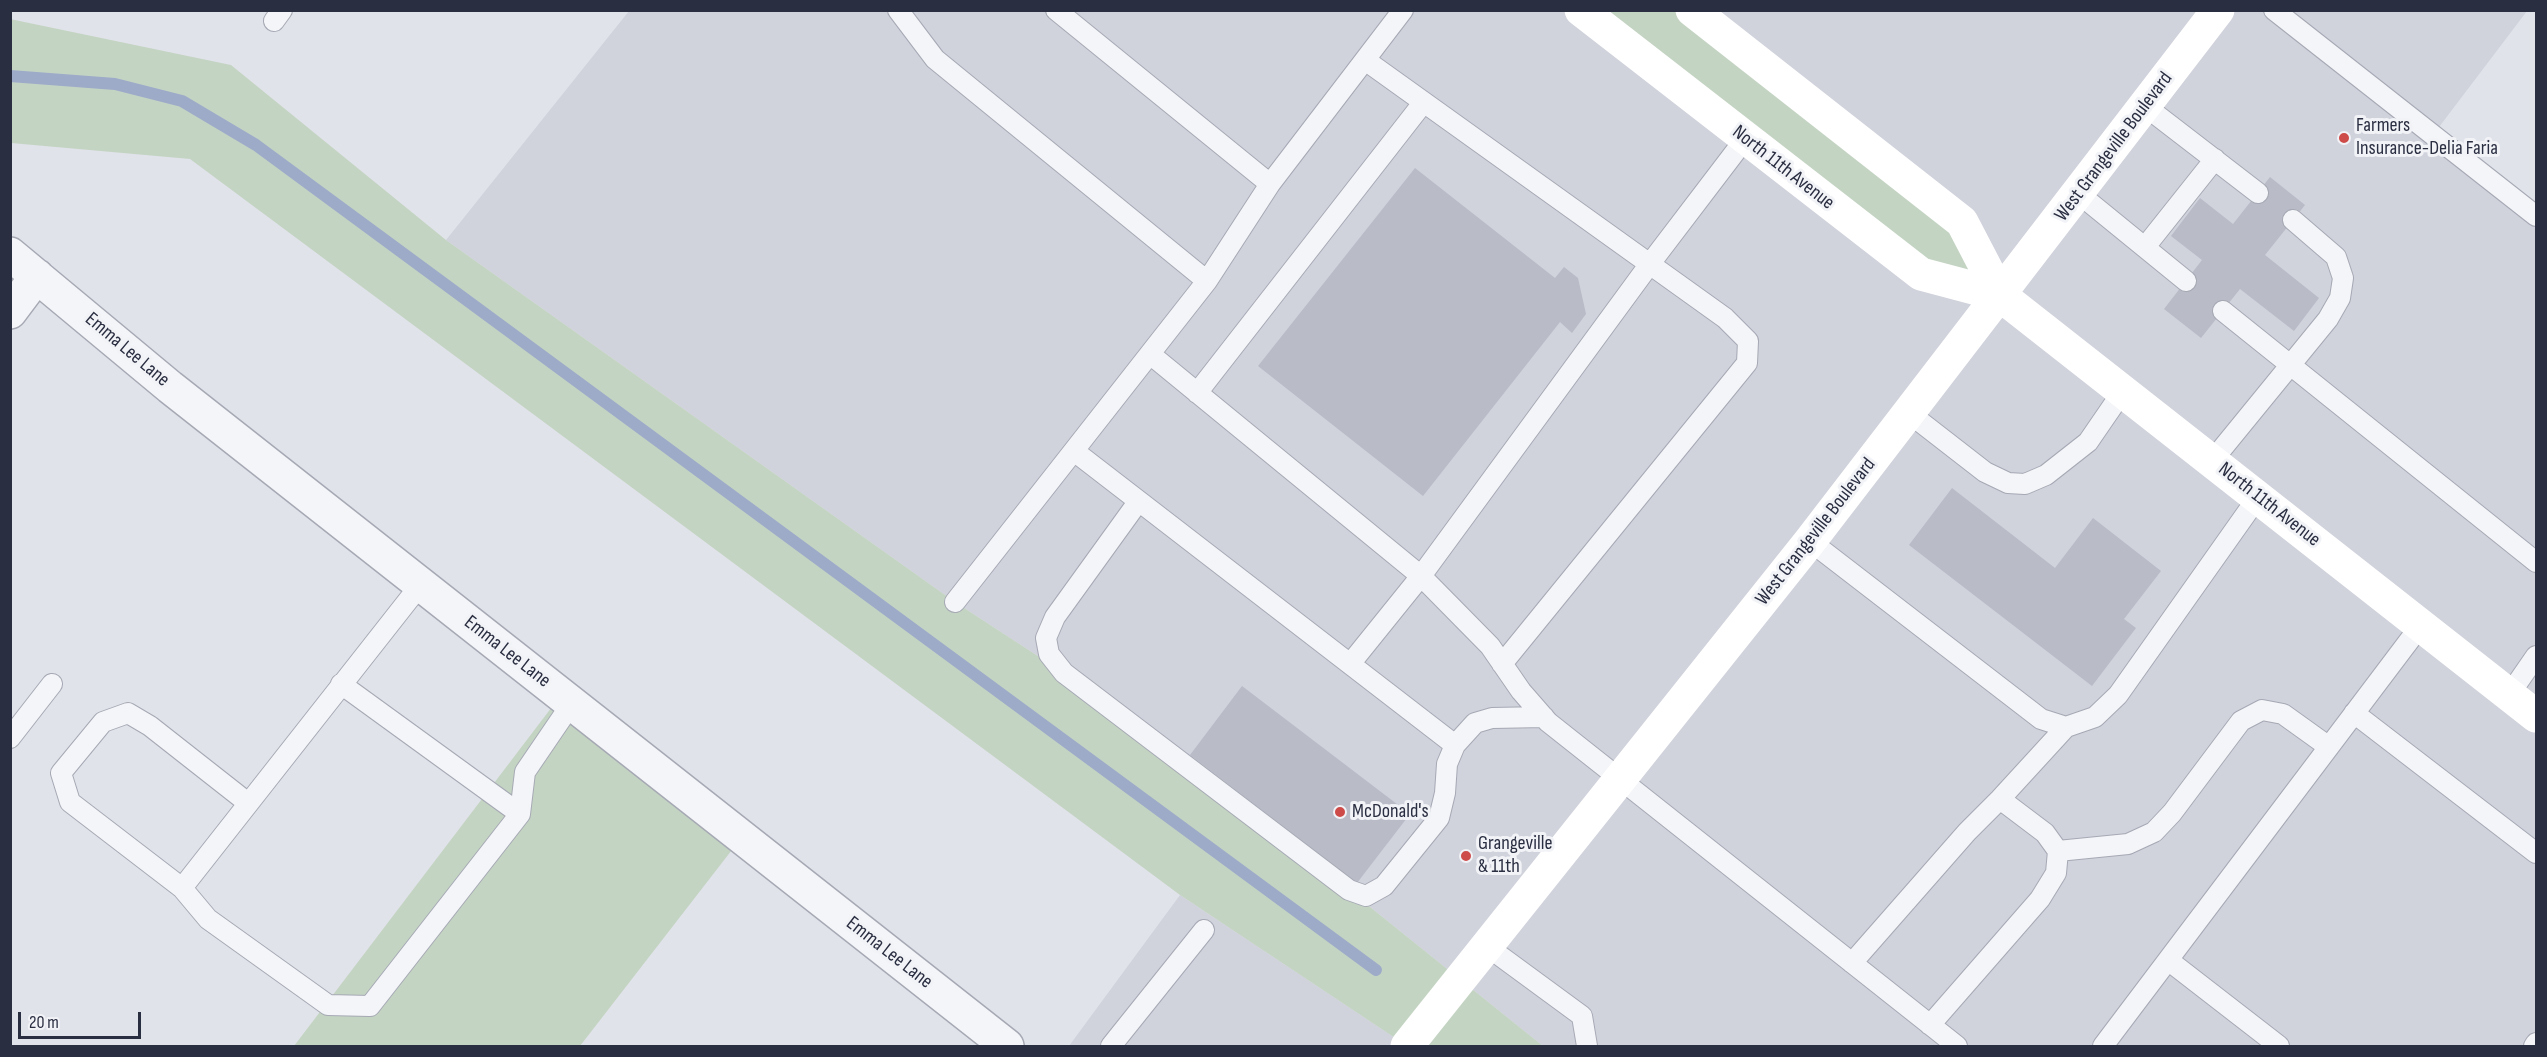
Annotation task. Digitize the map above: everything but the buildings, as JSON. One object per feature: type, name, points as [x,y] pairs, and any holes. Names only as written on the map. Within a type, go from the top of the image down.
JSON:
[{"type":"main road","name":"North 11th Avenue","points":[[1581,10],[1921,274],[2000,295],[2536,716]]},
{"type":"main road","name":"North 11th Avenue","points":[[1692,10],[1962,222],[2000,295]]},
{"type":"main road","name":"West Grangeville Boulevard","points":[[1407,1047],[1810,541],[2218,10]]},
{"type":"street","name":"Emma Lee Lane","points":[[10,254],[170,387],[1007,1047]]},
{"type":"street","points":[[10,312],[38,276]]},
{"type":"lane","points":[[1056,10],[1270,184]]},
{"type":"lane","points":[[956,602],[1207,282],[1270,184],[1403,10]]},
{"type":"lane","points":[[2274,10],[2536,216]]},
{"type":"lane","points":[[903,13],[935,59],[1207,282]]},
{"type":"lane","points":[[1365,60],[1725,318],[1748,341],[1747,363],[1502,664]]},
{"type":"lane","points":[[1197,393],[1424,103]]},
{"type":"lane","points":[[2145,106],[2258,193]]},
{"type":"lane","points":[[1350,664],[1421,576],[1649,265],[1745,139]]},
{"type":"lane","points":[[2145,247],[2215,159]]},
{"type":"lane","points":[[2078,193],[2186,281]]},
{"type":"lane","points":[[2212,461],[2328,319],[2340,298],[2343,278],[2336,257],[2293,220]]},
{"type":"lane","points":[[2223,311],[2536,562]]},
{"type":"lane","points":[[1150,354],[1421,576],[1490,646],[1544,717],[1957,1047]]},
{"type":"lane","points":[[1909,413],[1985,472],[2008,483],[2025,484],[2046,476],[2088,442],[2124,392]]},
{"type":"lane","points":[[1074,451],[1455,745]]},
{"type":"lane","points":[[1852,963],[1967,832],[2066,727],[2095,717],[2118,695],[2258,497]]},
{"type":"lane","points":[[1138,502],[1055,617],[1046,638],[1049,654],[1064,673],[1349,890],[1366,896],[1384,886],[1438,818],[1445,793],[1447,764],[1455,745],[1475,723],[1492,718],[1544,717]]},
{"type":"lane","points":[[1810,541],[2041,719],[2066,727]]},
{"type":"lane","points":[[182,888],[421,584]]},
{"type":"lane","points":[[2103,1047],[2421,625]]},
{"type":"lane","points":[[2509,695],[2536,656]]},
{"type":"lane","points":[[10,738],[52,684]]},
{"type":"lane","points":[[341,684],[520,814]]},
{"type":"lane","points":[[248,803],[150,726],[128,713],[103,722],[61,773],[70,802],[182,888],[208,919],[328,1005],[370,1006],[520,814],[525,772],[572,703]]},
{"type":"lane","points":[[2058,852],[2128,844],[2154,832],[2172,813],[2241,721],[2262,710],[2283,714],[2329,747]]},
{"type":"lane","points":[[2355,713],[2536,853]]},
{"type":"lane","points":[[1930,1025],[2040,899],[2056,873],[2058,852],[2045,833],[2000,799]]},
{"type":"lane","points":[[1111,1047],[1204,930]]},
{"type":"lane","points":[[1488,947],[1582,1016],[1587,1047]]},
{"type":"lane","points":[[2168,960],[2279,1047]]},
{"type":"shaded area","points":[[629,11],[2527,11],[2433,135],[2536,216],[2536,1046],[1543,1046],[1349,890],[1064,673],[955,602],[446,240]]},
{"type":"shaded area","points":[[1180,895],[1407,1046],[1069,1046]]},
{"type":"green space","points":[[1581,11],[1692,11],[1962,222],[2000,295],[1921,274]]},
{"type":"green space","points":[[10,19],[231,65],[446,240],[955,602],[1064,673],[1349,890],[1543,1046],[1407,1046],[1180,895],[190,159],[11,143]]},
{"type":"green space","points":[[561,695],[742,837],[580,1046],[294,1046]]},
{"type":"waterway","points":[[10,76],[115,84],[182,101],[256,145],[1376,970]]},
{"type":"place","name":"Farmers Insurance-Delia Faria","points":[[2344,138]]},
{"type":"place","name":"McDonald's","points":[[1340,812]]},
{"type":"place","name":"Grangeville & 11th","points":[[1466,856]]}]
